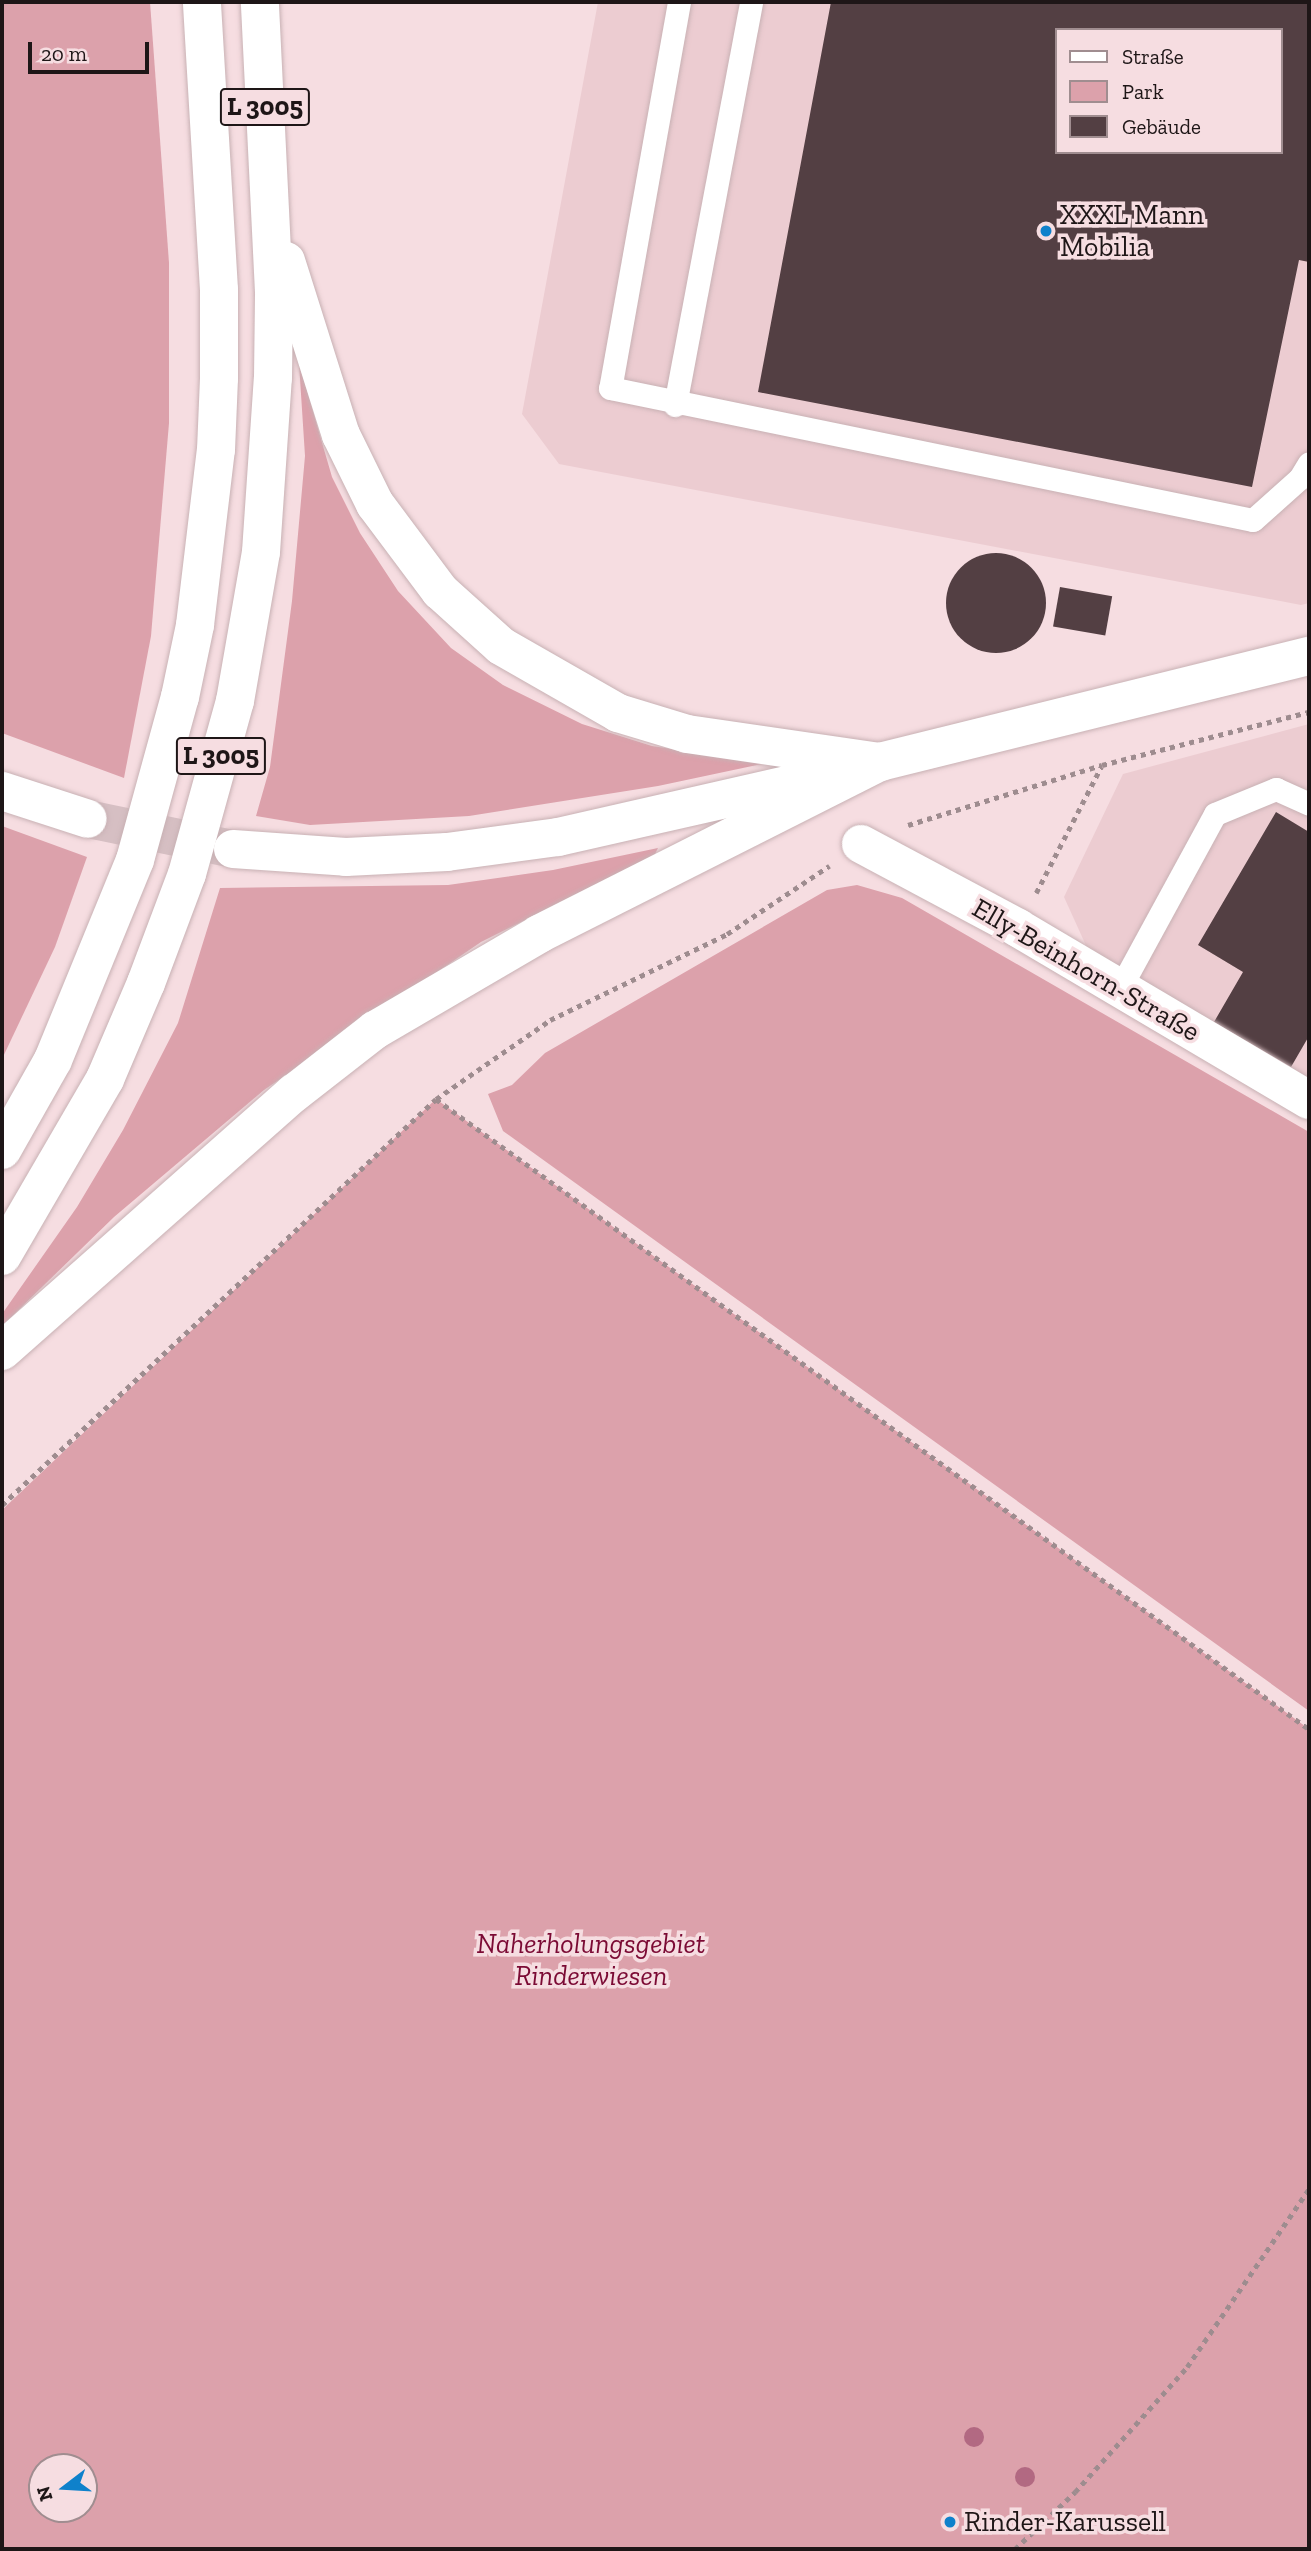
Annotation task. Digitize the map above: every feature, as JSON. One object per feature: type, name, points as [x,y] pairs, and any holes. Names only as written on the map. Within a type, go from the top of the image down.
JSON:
[{"type":"main road","name":"L 3005","points":[[2,1150],[53,1060],[135,860],[180,697],[195,625],[216,450],[219,377],[219,290],[202,2]]},
{"type":"main road","name":"L 3005","points":[[2,1256],[105,1079],[187,874],[211,796],[235,701],[261,552],[273,378],[271,212],[260,2]]},
{"type":"main road","points":[[271,212],[341,435],[375,504],[440,591],[491,637],[618,713],[687,734],[880,762]]},
{"type":"main road","points":[[233,849],[346,857],[501,846],[629,821],[880,762],[1309,656]]},
{"type":"main road","points":[[2,1351],[284,1102],[375,1030],[539,934],[880,762]]},
{"type":"main road","points":[[2,790],[88,819]]},
{"type":"main road","name":"Elly-Beinhorn-Straße","points":[[861,844],[1018,928],[1309,1100]]},
{"type":"main road","points":[[2,1110],[53,1060]]},
{"type":"lane","points":[[679,2],[610,388],[675,405],[1253,520],[1300,478],[1309,463]]},
{"type":"lane","points":[[675,405],[751,2]]},
{"type":"lane","points":[[1119,990],[1215,814],[1276,789],[1309,804]]},
{"type":"path","points":[[2,1504],[436,1099],[550,1020],[727,934],[861,844],[942,812],[1102,765],[1309,712]]},
{"type":"path","points":[[1018,928],[1102,765]]},
{"type":"path","points":[[436,1099],[1309,1729]]},
{"type":"path","points":[[1015,2549],[1066,2501],[1187,2367],[1309,2189]]},
{"type":"shaded area","points":[[598,2],[1309,2],[1309,603],[1301,605],[559,464],[522,414]]},
{"type":"shaded area","points":[[1309,724],[1309,1084],[1093,961],[1064,897],[1123,774]]},
{"type":"green space","points":[[2,2],[150,2],[169,263],[169,423],[151,636],[124,778],[2,733]]},
{"type":"green space","points":[[299,363],[332,477],[360,533],[398,591],[451,648],[503,685],[582,724],[652,746],[766,763],[658,786],[469,816],[310,825],[256,816],[270,767],[292,601],[305,456]]},
{"type":"green space","points":[[2,826],[87,857],[55,947],[2,1059]]},
{"type":"green space","points":[[658,848],[654,856],[481,942],[264,1090],[114,1217],[2,1326],[2,1314],[77,1207],[123,1130],[178,1023],[220,888],[448,885],[553,870]]},
{"type":"green space","points":[[857,885],[902,898],[1309,1132],[1309,1711],[503,1131],[488,1094],[512,1085],[545,1053],[827,890]]},
{"type":"green space","name":"Naherholungsgebiet Rinderwiesen","points":[[436,1099],[1309,1729],[1309,2549],[2,2549],[2,1510]]},
{"type":"building","name":"XXXL Mann Mobilia","points":[[831,2],[1309,2],[1309,262],[1299,260],[1252,487],[758,392]]},
{"type":"building","points":[[996,553],[1024,561],[1038,575],[1046,603],[1038,631],[1024,645],[996,653],[968,645],[954,631],[946,603],[954,575],[968,561]]},
{"type":"building","points":[[1060,587],[1112,596],[1105,636],[1053,626]]},
{"type":"building","points":[[1276,812],[1309,832],[1309,1036],[1291,1067],[1214,1022],[1243,972],[1198,945]]},
{"type":"tunnel","points":[[88,819],[228,848]]},
{"type":"place","name":"XXXL Mann Mobilia","points":[[1046,231]]},
{"type":"place","name":"Rinder-Karussell","points":[[950,2522]]}]
